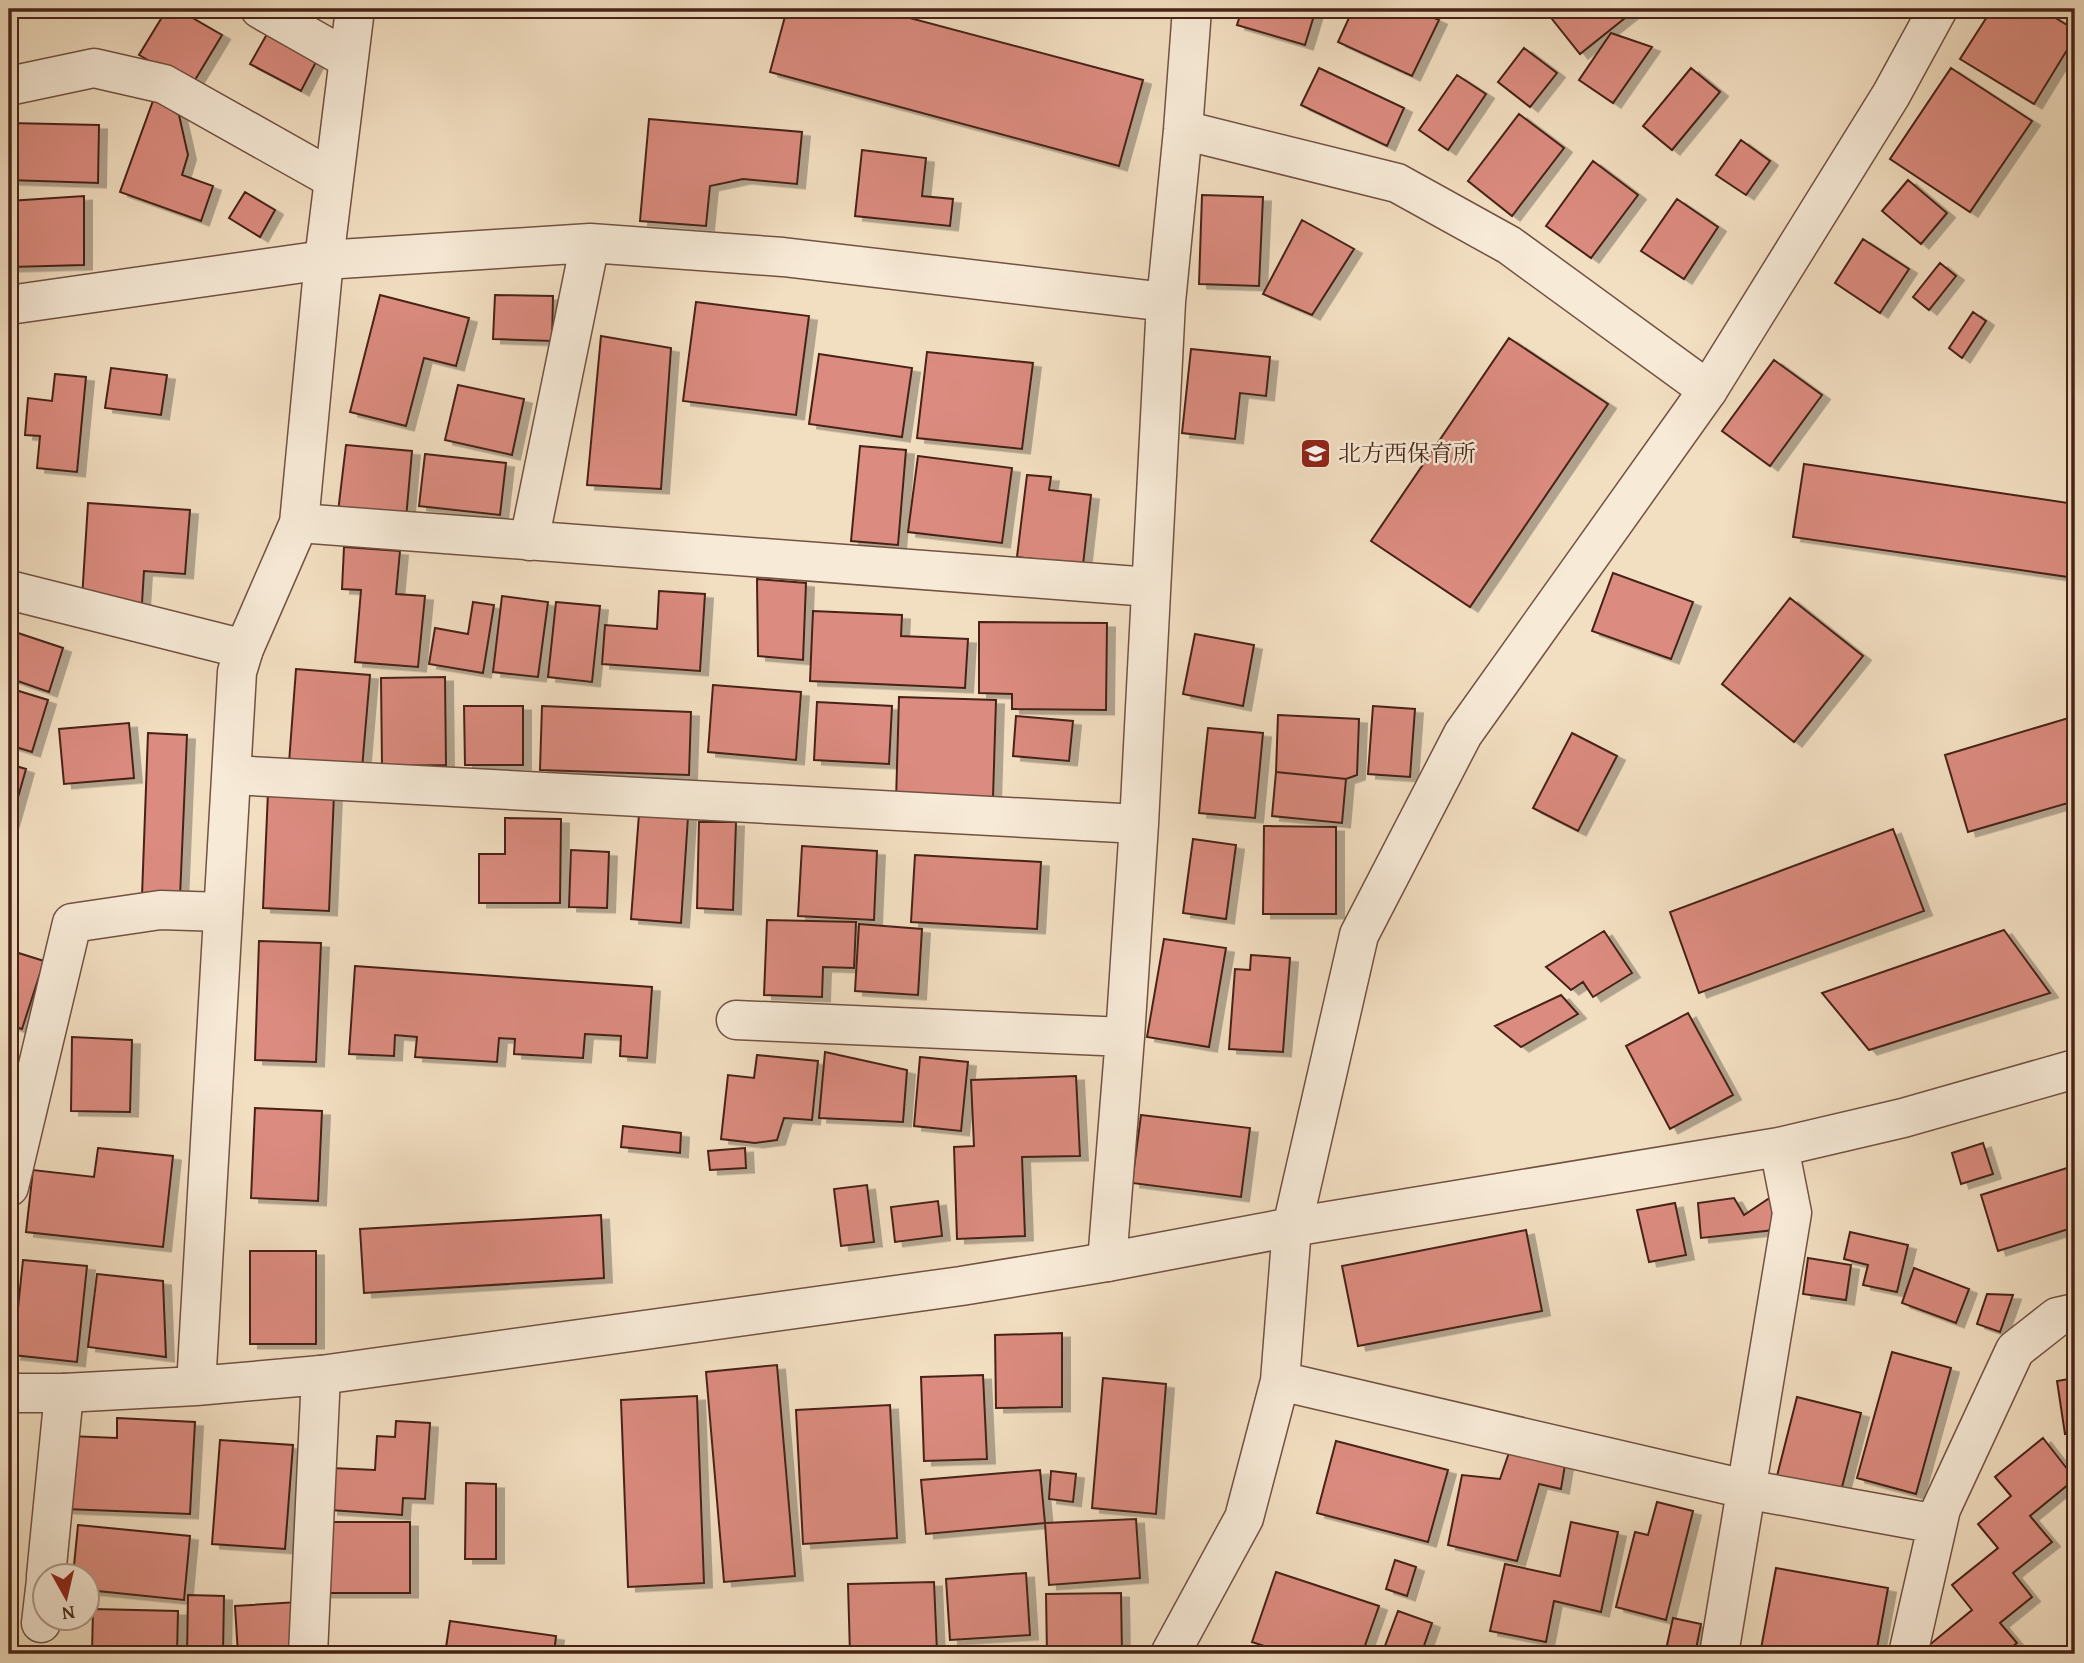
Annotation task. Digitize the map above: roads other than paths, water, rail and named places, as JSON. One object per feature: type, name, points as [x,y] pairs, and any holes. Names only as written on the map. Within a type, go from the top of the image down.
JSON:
[{"type":"street","points":[[260,9],[348,59]]},
{"type":"street","points":[[196,1386],[237,672],[244,649],[299,523],[324,260],[355,9]]},
{"type":"street","points":[[1107,1262],[1139,824],[1166,302],[1192,9]]},
{"type":"street","points":[[1170,1654],[1244,1518],[1280,1381],[1292,1227],[1359,935],[1463,734],[1708,390],[1891,95],[1938,9]]},
{"type":"street","points":[[9,86],[94,68],[164,84],[333,179]]},
{"type":"street","points":[[1183,130],[1397,183],[1509,245],[1708,390]]},
{"type":"street","points":[[9,305],[324,260],[590,243],[783,257],[1166,302]]},
{"type":"street","points":[[529,541],[590,243]]},
{"type":"street","points":[[299,523],[1150,587]]},
{"type":"street","points":[[9,590],[244,649]]},
{"type":"street","points":[[232,775],[1139,824]]},
{"type":"street","points":[[9,1187],[72,923],[160,910],[223,912]]},
{"type":"street","points":[[736,1020],[1125,1037]]},
{"type":"street","points":[[9,1393],[196,1386],[321,1375],[961,1286],[1292,1227],[1779,1147],[1903,1118],[2075,1069]]},
{"type":"street","points":[[1719,1654],[1792,1213],[1779,1147]]},
{"type":"street","points":[[1908,1654],[1941,1509],[2015,1350],[2057,1317],[2075,1313]]},
{"type":"street","points":[[308,1654],[321,1375]]},
{"type":"street","points":[[1280,1381],[1745,1489],[1937,1524]]},
{"type":"street","points":[[48,1562],[64,1393]]},
{"type":"place","name":"北方西保育所","points":[[1315,453]]}]
